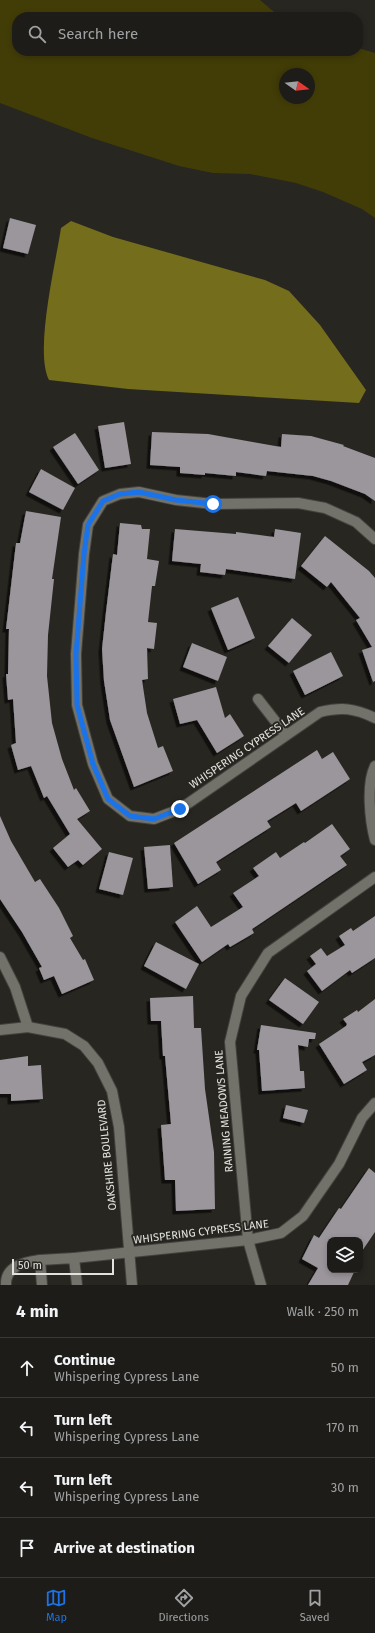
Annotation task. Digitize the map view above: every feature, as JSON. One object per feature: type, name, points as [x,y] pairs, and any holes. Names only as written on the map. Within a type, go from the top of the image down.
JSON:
[{"type":"street","name":"WHISPERING CYPRESS LANE","points":[[375,539],[356,522],[325,508],[298,503],[213,504],[176,500],[139,492],[120,494],[103,501],[88,525],[84,554],[76,654],[77,705],[93,764],[108,799],[130,816],[154,819],[180,809],[320,712],[336,708],[358,710],[375,718]]},
{"type":"street","points":[[258,699],[286,735]]},
{"type":"street","points":[[375,766],[371,774],[371,823],[375,840]]},
{"type":"street","name":"RAINING MEADOWS LANE","points":[[261,1285],[248,1240],[230,1042],[241,996],[268,953],[375,877]]},
{"type":"street","points":[[0,958],[15,987],[28,1027]]},
{"type":"street","name":"OAKSHIRE BOULEVARD","points":[[0,1030],[28,1027],[65,1034],[84,1046],[98,1063],[112,1091],[119,1127],[132,1285]]},
{"type":"street","name":"WHISPERING CYPRESS LANE","points":[[6,1285],[7,1278],[13,1268],[22,1263],[248,1240],[281,1233],[303,1216],[339,1164],[362,1118],[375,1103]]},
{"type":"street","points":[[74,1258],[77,1285]]},
{"type":"street","points":[[40,1260],[42,1285]]},
{"type":"shaded area","points":[[0,0],[260,0],[274,12],[12,12],[12,56],[363,56],[363,49],[375,53],[375,218],[362,209],[323,192],[296,183],[250,174],[213,173],[179,166],[92,138],[0,103]]},
{"type":"shaded area","points":[[71,221],[113,237],[265,280],[289,291],[320,325],[366,390],[359,403],[128,389],[49,380],[45,367],[44,349],[45,328],[51,283],[61,228]]},
{"type":"building","points":[[10,218],[36,225],[28,254],[3,248]]},
{"type":"building","points":[[124,422],[131,464],[105,468],[98,426]]},
{"type":"building","points":[[152,432],[208,434],[281,447],[282,434],[311,436],[344,445],[343,446],[375,458],[375,501],[365,494],[313,476],[267,471],[266,476],[236,472],[236,476],[205,473],[205,475],[180,473],[180,467],[150,465]]},
{"type":"building","points":[[75,433],[99,470],[78,484],[53,447]]},
{"type":"building","points":[[41,469],[75,488],[63,510],[29,492]]},
{"type":"building","points":[[26,511],[61,517],[52,579],[54,579],[48,635],[47,676],[52,723],[62,759],[74,790],[76,788],[90,811],[77,819],[102,849],[83,865],[78,860],[68,867],[53,848],[70,834],[47,796],[44,798],[31,766],[18,770],[11,745],[16,743],[13,699],[8,700],[6,674],[8,674],[9,629],[6,629],[16,543],[20,543]]},
{"type":"building","points":[[120,523],[141,525],[142,529],[150,529],[147,559],[159,561],[155,586],[152,586],[148,622],[157,623],[154,649],[147,648],[148,679],[142,680],[147,713],[158,748],[163,746],[173,771],[134,787],[110,720],[104,681],[102,649],[113,554],[117,555]]},
{"type":"building","points":[[175,529],[236,534],[236,532],[274,537],[275,529],[301,533],[295,579],[226,569],[225,575],[200,572],[201,564],[172,561]]},
{"type":"building","points":[[325,536],[369,571],[375,578],[375,681],[373,682],[362,650],[372,647],[356,620],[360,618],[331,582],[327,587],[301,566]]},
{"type":"building","points":[[238,597],[255,638],[228,650],[211,608]]},
{"type":"building","points":[[292,618],[312,635],[289,663],[268,646]]},
{"type":"building","points":[[192,643],[227,657],[218,681],[183,667]]},
{"type":"building","points":[[331,652],[343,676],[305,695],[293,671]]},
{"type":"building","points":[[216,687],[225,718],[230,714],[244,736],[217,753],[197,720],[180,724],[173,699]]},
{"type":"building","points":[[317,750],[322,759],[333,752],[350,779],[301,811],[296,803],[267,821],[271,827],[216,862],[221,870],[198,884],[174,843]]},
{"type":"building","points":[[0,816],[11,841],[35,882],[40,879],[59,908],[73,936],[70,938],[83,960],[85,959],[94,980],[62,994],[54,976],[44,980],[39,968],[42,967],[22,932],[0,899]]},
{"type":"building","points":[[332,824],[350,849],[340,856],[347,865],[252,929],[254,933],[230,947],[228,944],[202,962],[175,922],[197,906],[211,927],[243,907],[233,893],[259,876],[253,868],[276,852],[280,858]]},
{"type":"building","points":[[170,845],[173,887],[148,889],[144,847]]},
{"type":"building","points":[[109,852],[133,858],[123,895],[99,889]]},
{"type":"building","points":[[375,916],[375,958],[352,973],[350,970],[322,991],[307,971],[316,964],[310,956],[321,948],[327,956],[345,945],[339,936],[351,928],[353,931]]},
{"type":"building","points":[[156,942],[199,964],[186,989],[144,966]]},
{"type":"building","points":[[285,978],[319,1002],[303,1024],[269,1000]]},
{"type":"building","points":[[193,996],[194,1028],[201,1028],[205,1089],[214,1152],[215,1209],[176,1211],[175,1180],[165,1180],[161,1125],[171,1124],[165,1056],[163,1056],[161,1021],[151,1021],[150,998]]},
{"type":"building","points":[[375,999],[375,1055],[362,1062],[367,1070],[344,1084],[319,1044],[346,1026],[347,1024],[343,1019],[357,1010],[358,1012]]},
{"type":"building","points":[[261,1025],[316,1033],[315,1039],[309,1039],[308,1047],[298,1045],[300,1071],[304,1071],[305,1088],[262,1091],[259,1050],[257,1050]]},
{"type":"building","points":[[28,1056],[28,1066],[41,1065],[43,1099],[11,1101],[11,1094],[0,1094],[0,1060]]},
{"type":"building","points":[[286,1105],[308,1110],[304,1123],[283,1118]]},
{"type":"building","points":[[369,1168],[375,1173],[375,1232],[363,1250],[363,1237],[327,1237],[327,1273],[354,1273],[348,1285],[308,1285],[318,1268],[302,1259],[314,1235],[319,1238],[339,1208],[341,1209]]},
{"type":"route","points":[[180,809],[154,819],[130,816],[108,799],[93,764],[77,705],[76,654],[84,554],[88,525],[103,501],[120,494],[139,492],[176,500],[213,504]]}]
